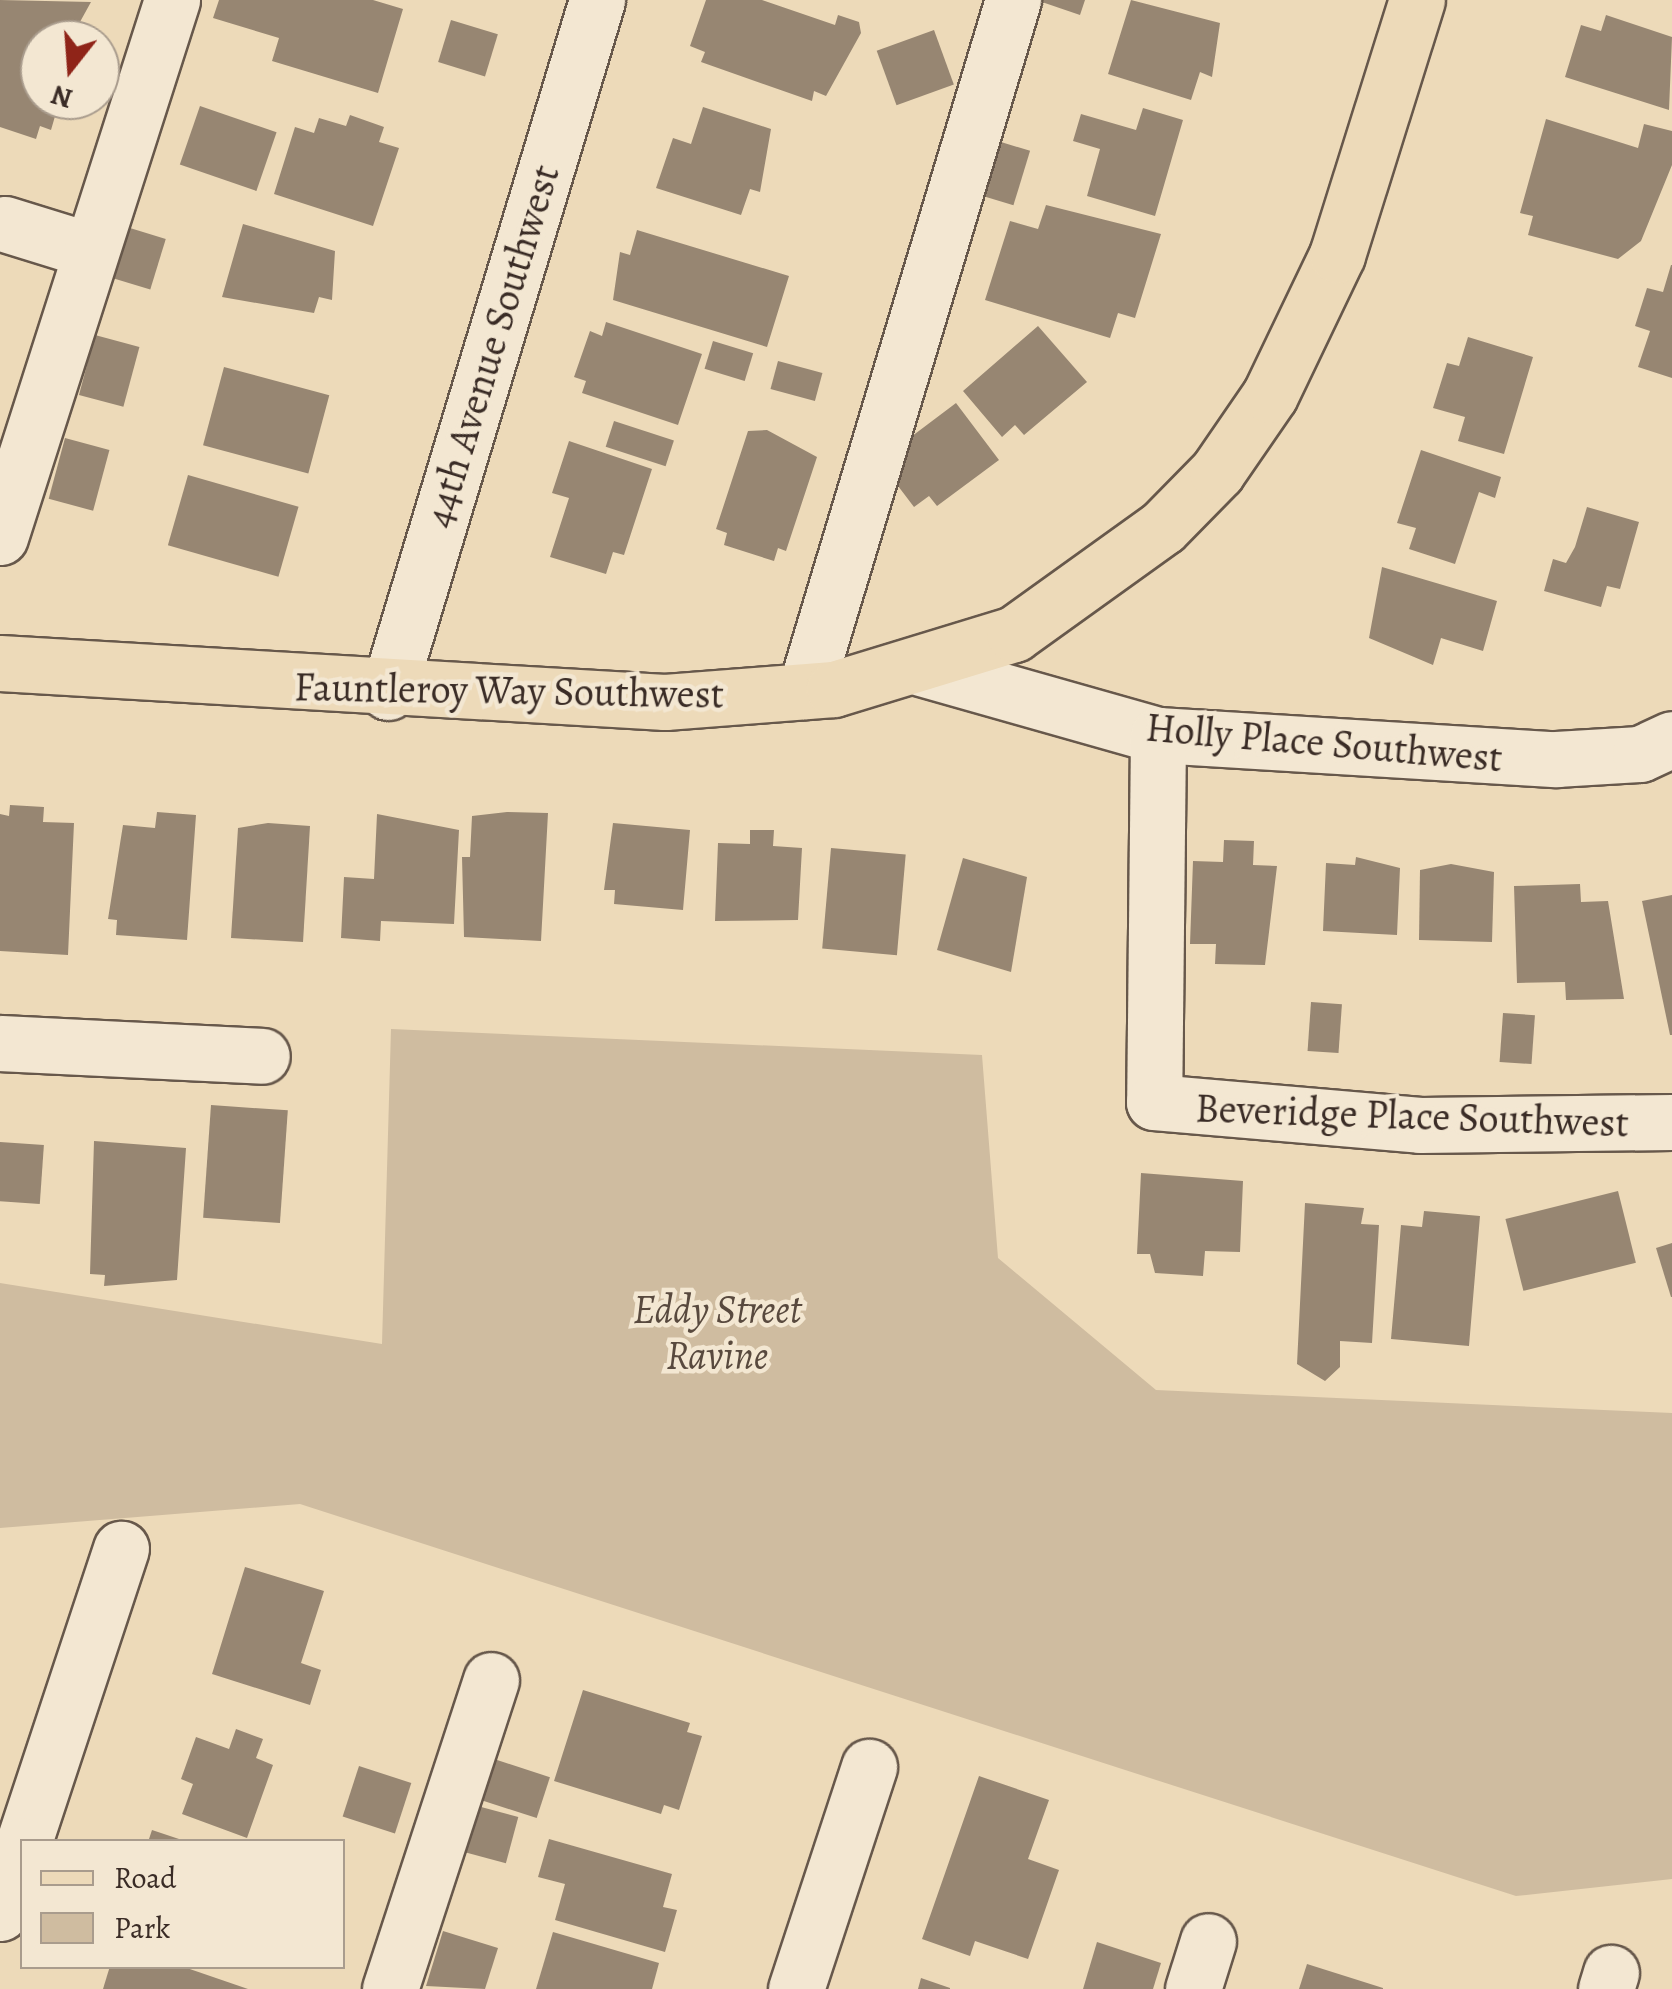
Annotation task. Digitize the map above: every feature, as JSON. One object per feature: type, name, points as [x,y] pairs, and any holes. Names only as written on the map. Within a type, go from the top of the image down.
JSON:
[{"type":"main road","name":"Fauntleroy Way Southwest","points":[[0,663],[388,692],[665,702],[806,691],[921,668],[1014,634],[1094,582],[1218,472],[1301,343],[1417,0]]},
{"type":"street","points":[[0,537],[172,0]]},
{"type":"street","name":"44th Avenue Southwest","points":[[388,692],[596,0]]},
{"type":"street","points":[[806,691],[1013,0]]},
{"type":"street","points":[[4,224],[89,250]]},
{"type":"street","name":"Holly Place Southwest","points":[[921,668],[1158,735],[1556,759],[1640,754],[1672,739]]},
{"type":"street","name":"Beveridge Place Southwest","points":[[1158,735],[1154,1102],[1420,1124],[1672,1122]]},
{"type":"street","points":[[0,1043],[262,1056]]},
{"type":"street","points":[[25,1839],[121,1550]]},
{"type":"street","points":[[390,1989],[490,1680]]},
{"type":"street","points":[[796,1989],[869,1767]]},
{"type":"street","points":[[0,1913],[20,1853]]},
{"type":"green space","name":"Eddy Street Ravine","points":[[391,1029],[982,1055],[998,1258],[1156,1390],[1672,1413],[1672,1879],[1516,1896],[300,1504],[0,1528],[0,1283],[382,1344]]},
{"type":"building","points":[[0,0],[91,2],[81,20],[20,20],[20,120],[54,120],[51,130],[40,126],[36,139],[0,127]]},
{"type":"building","points":[[219,0],[373,0],[403,9],[378,93],[272,61],[279,38],[213,18]]},
{"type":"building","points":[[706,0],[762,0],[835,25],[838,15],[859,22],[861,33],[826,96],[814,91],[812,101],[701,62],[705,52],[690,46]]},
{"type":"building","points":[[1036,0],[1085,0],[1080,15]]},
{"type":"building","points":[[1131,0],[1220,23],[1212,77],[1200,72],[1191,100],[1108,74]]},
{"type":"building","points":[[1606,15],[1672,37],[1669,110],[1565,77],[1581,25],[1601,31]]},
{"type":"building","points":[[451,20],[498,34],[485,76],[438,62]]},
{"type":"building","points":[[934,30],[954,85],[897,105],[877,51]]},
{"type":"building","points":[[200,106],[277,132],[256,191],[180,165]]},
{"type":"building","points":[[703,107],[771,129],[760,192],[750,189],[741,215],[656,188],[673,138],[691,144]]},
{"type":"building","points":[[1143,108],[1183,120],[1155,216],[1087,196],[1100,149],[1073,141],[1081,114],[1136,130]]},
{"type":"building","points":[[350,115],[384,127],[379,142],[399,148],[373,226],[274,194],[295,127],[314,133],[319,118],[346,126]]},
{"type":"building","points":[[1546,119],[1638,148],[1644,124],[1672,131],[1672,165],[1641,241],[1618,259],[1528,235],[1533,216],[1520,213]]},
{"type":"building","points":[[988,138],[1030,151],[1013,205],[971,193]]},
{"type":"building","points":[[1046,205],[1161,234],[1135,318],[1118,313],[1110,338],[985,300],[1010,221],[1038,229]]},
{"type":"building","points":[[117,224],[166,239],[150,290],[102,275]]},
{"type":"building","points":[[243,224],[335,251],[332,300],[319,297],[314,313],[222,297]]},
{"type":"building","points":[[637,230],[789,276],[767,347],[613,300],[620,252],[630,255]]},
{"type":"building","points":[[1671,265],[1672,378],[1638,367],[1650,331],[1635,326],[1647,288],[1663,292]]},
{"type":"building","points":[[606,322],[702,354],[678,425],[582,393],[586,381],[574,377],[590,331],[602,336]]},
{"type":"building","points":[[1038,326],[1087,382],[1024,435],[1015,425],[1002,437],[963,391]]},
{"type":"building","points":[[95,335],[139,347],[123,407],[79,395]]},
{"type":"building","points":[[1468,337],[1533,357],[1504,454],[1458,441],[1465,417],[1433,408],[1447,363],[1459,366]]},
{"type":"building","points":[[713,341],[753,353],[745,381],[705,369]]},
{"type":"building","points":[[778,361],[822,373],[815,401],[770,389]]},
{"type":"building","points":[[224,367],[329,395],[308,473],[203,445]]},
{"type":"building","points":[[956,403],[999,460],[937,506],[929,496],[914,507],[879,461]]},
{"type":"building","points":[[614,421],[674,440],[666,466],[606,447]]},
{"type":"building","points":[[767,430],[817,457],[786,551],[778,548],[774,561],[724,545],[727,533],[716,529],[748,431]]},
{"type":"building","points":[[65,438],[109,450],[93,511],[49,499]]},
{"type":"building","points":[[569,441],[652,469],[624,555],[613,552],[606,574],[550,557],[569,498],[552,493]]},
{"type":"building","points":[[1421,450],[1501,477],[1495,498],[1479,492],[1455,564],[1409,549],[1416,528],[1397,523]]},
{"type":"building","points":[[188,475],[299,507],[278,577],[168,545]]},
{"type":"building","points":[[1587,507],[1639,522],[1620,589],[1607,586],[1601,607],[1544,591],[1553,559],[1566,563],[1575,547]]},
{"type":"building","points":[[1382,567],[1497,601],[1483,651],[1441,638],[1433,665],[1369,638]]},
{"type":"building","points":[[10,805],[44,807],[43,822],[74,823],[68,955],[0,951],[0,814],[9,816]]},
{"type":"building","points":[[157,812],[196,815],[187,940],[116,935],[117,920],[108,919],[123,825],[155,828]]},
{"type":"building","points":[[548,813],[541,941],[464,937],[462,857],[470,857],[472,816]]},
{"type":"building","points":[[377,814],[459,830],[454,924],[381,921],[380,941],[341,938],[344,877],[374,879]]},
{"type":"building","points":[[268,823],[310,826],[303,942],[231,938],[238,828]]},
{"type":"building","points":[[613,823],[690,830],[683,910],[614,904],[615,890],[604,890]]},
{"type":"building","points":[[750,830],[774,830],[773,846],[802,848],[798,920],[715,921],[718,843],[750,844]]},
{"type":"building","points":[[1224,840],[1254,841],[1253,865],[1277,866],[1265,965],[1215,964],[1216,944],[1190,944],[1193,861],[1223,862]]},
{"type":"building","points":[[831,848],[906,855],[897,955],[822,949]]},
{"type":"building","points":[[1356,857],[1400,868],[1397,935],[1323,931],[1326,863],[1355,865]]},
{"type":"building","points":[[963,858],[1027,877],[1011,972],[937,950]]},
{"type":"building","points":[[1451,864],[1494,872],[1492,942],[1419,940],[1420,870]]},
{"type":"building","points":[[1580,884],[1581,902],[1608,901],[1624,999],[1566,1000],[1565,982],[1517,983],[1514,886]]},
{"type":"building","points":[[1672,895],[1672,1035],[1670,1035],[1642,901]]},
{"type":"building","points":[[1311,1002],[1342,1004],[1339,1053],[1308,1051]]},
{"type":"building","points":[[1503,1013],[1535,1015],[1532,1064],[1500,1062]]},
{"type":"building","points":[[211,1105],[288,1110],[280,1223],[203,1218]]},
{"type":"building","points":[[94,1141],[186,1148],[177,1280],[104,1286],[105,1275],[90,1274]]},
{"type":"building","points":[[0,1142],[44,1145],[40,1204],[0,1201]]},
{"type":"building","points":[[1141,1173],[1243,1181],[1240,1252],[1205,1251],[1203,1276],[1155,1273],[1150,1254],[1137,1254]]},
{"type":"building","points":[[1618,1191],[1636,1263],[1523,1291],[1505,1219]]},
{"type":"building","points":[[1305,1203],[1364,1208],[1361,1224],[1379,1225],[1372,1343],[1340,1341],[1340,1367],[1325,1381],[1297,1364]]},
{"type":"building","points":[[1424,1211],[1480,1216],[1469,1346],[1391,1339],[1401,1225],[1422,1227]]},
{"type":"building","points":[[1672,1243],[1672,1297],[1671,1297],[1656,1248]]},
{"type":"building","points":[[245,1567],[324,1591],[301,1663],[321,1670],[310,1705],[212,1674]]},
{"type":"building","points":[[583,1690],[690,1723],[687,1732],[702,1736],[679,1810],[664,1805],[661,1814],[554,1781]]},
{"type":"building","points":[[236,1729],[263,1739],[256,1758],[273,1765],[247,1838],[182,1814],[193,1784],[181,1779],[196,1737],[229,1749]]},
{"type":"building","points":[[491,1758],[550,1777],[537,1818],[478,1799]]},
{"type":"building","points":[[359,1766],[411,1783],[395,1833],[343,1816]]},
{"type":"building","points":[[979,1776],[1049,1800],[1028,1859],[1059,1870],[1028,1959],[975,1941],[970,1956],[922,1939]]},
{"type":"building","points":[[470,1804],[518,1817],[506,1863],[458,1850]]},
{"type":"building","points":[[152,1830],[179,1839],[149,1839]]},
{"type":"building","points":[[549,1839],[672,1874],[663,1907],[677,1910],[665,1952],[555,1920],[565,1884],[538,1877]]},
{"type":"building","points":[[443,1931],[498,1948],[485,1989],[426,1986]]},
{"type":"building","points":[[553,1932],[659,1963],[652,1989],[536,1989]]},
{"type":"building","points":[[1097,1942],[1161,1963],[1153,1989],[1083,1989]]},
{"type":"building","points":[[1307,1964],[1383,1988],[1383,1989],[1299,1989]]},
{"type":"building","points":[[109,1969],[190,1969],[248,1989],[103,1989]]},
{"type":"building","points":[[921,1978],[950,1988],[950,1989],[918,1989]]}]
